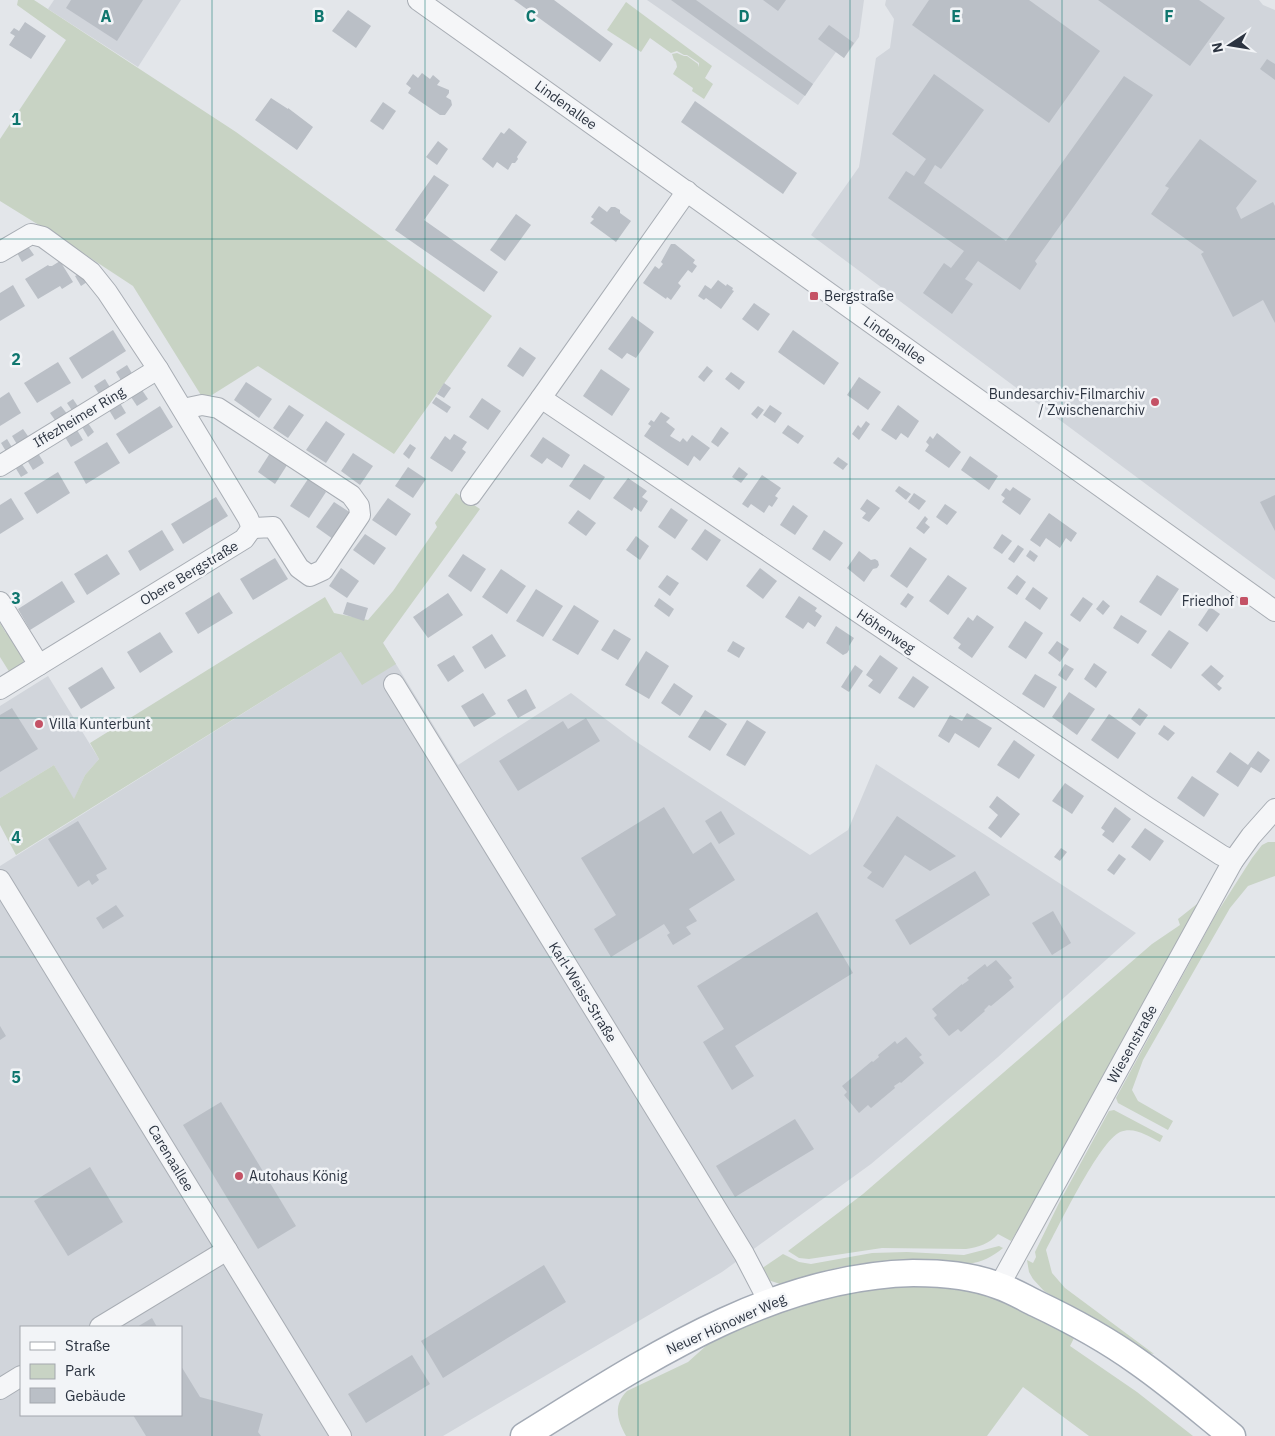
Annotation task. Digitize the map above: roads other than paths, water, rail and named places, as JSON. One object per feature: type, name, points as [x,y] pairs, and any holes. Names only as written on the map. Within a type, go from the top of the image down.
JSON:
[{"type":"main road","name":"Neuer Hönower Weg","points":[[524,1436],[655,1356],[769,1302],[818,1286],[893,1274],[930,1273],[967,1276],[999,1286],[1075,1322],[1131,1357],[1232,1436]]},
{"type":"street","name":"Lindenallee","points":[[418,0],[1275,611]]},
{"type":"street","points":[[471,495],[687,191]]},
{"type":"street","points":[[0,252],[28,235],[34,234],[43,237],[91,272],[107,292],[158,369],[248,518],[252,528],[273,527],[299,568],[310,576],[323,570],[360,515],[359,506],[351,495],[218,408],[202,406],[183,409]]},
{"type":"street","name":"Iffezheimer Ring","points":[[0,466],[158,369]]},
{"type":"street","name":"Höhenweg","points":[[541,398],[1138,801],[1233,861]]},
{"type":"street","name":"Obere Bergstraße","points":[[0,689],[244,539],[252,528]]},
{"type":"street","points":[[0,602],[39,665]]},
{"type":"street","name":"Karl-Weiss-Straße","points":[[394,684],[720,1213],[769,1302]]},
{"type":"street","name":"Wiesenstraße","points":[[999,1286],[1233,861],[1251,836],[1275,810]]},
{"type":"street","name":"Carenaallee","points":[[0,880],[341,1436]]},
{"type":"street","points":[[102,1326],[227,1250]]},
{"type":"street","points":[[0,1389],[20,1377]]},
{"type":"place","name":"Bergstraße","points":[[814,296]]},
{"type":"place","name":"Bundesarchiv-Filmarchiv / Zwischenarchiv","points":[[1155,402]]},
{"type":"place","name":"Friedhof","points":[[1244,601]]},
{"type":"place","name":"Villa Kunterbunt","points":[[39,724]]},
{"type":"place","name":"Autohaus König","points":[[239,1176]]}]
